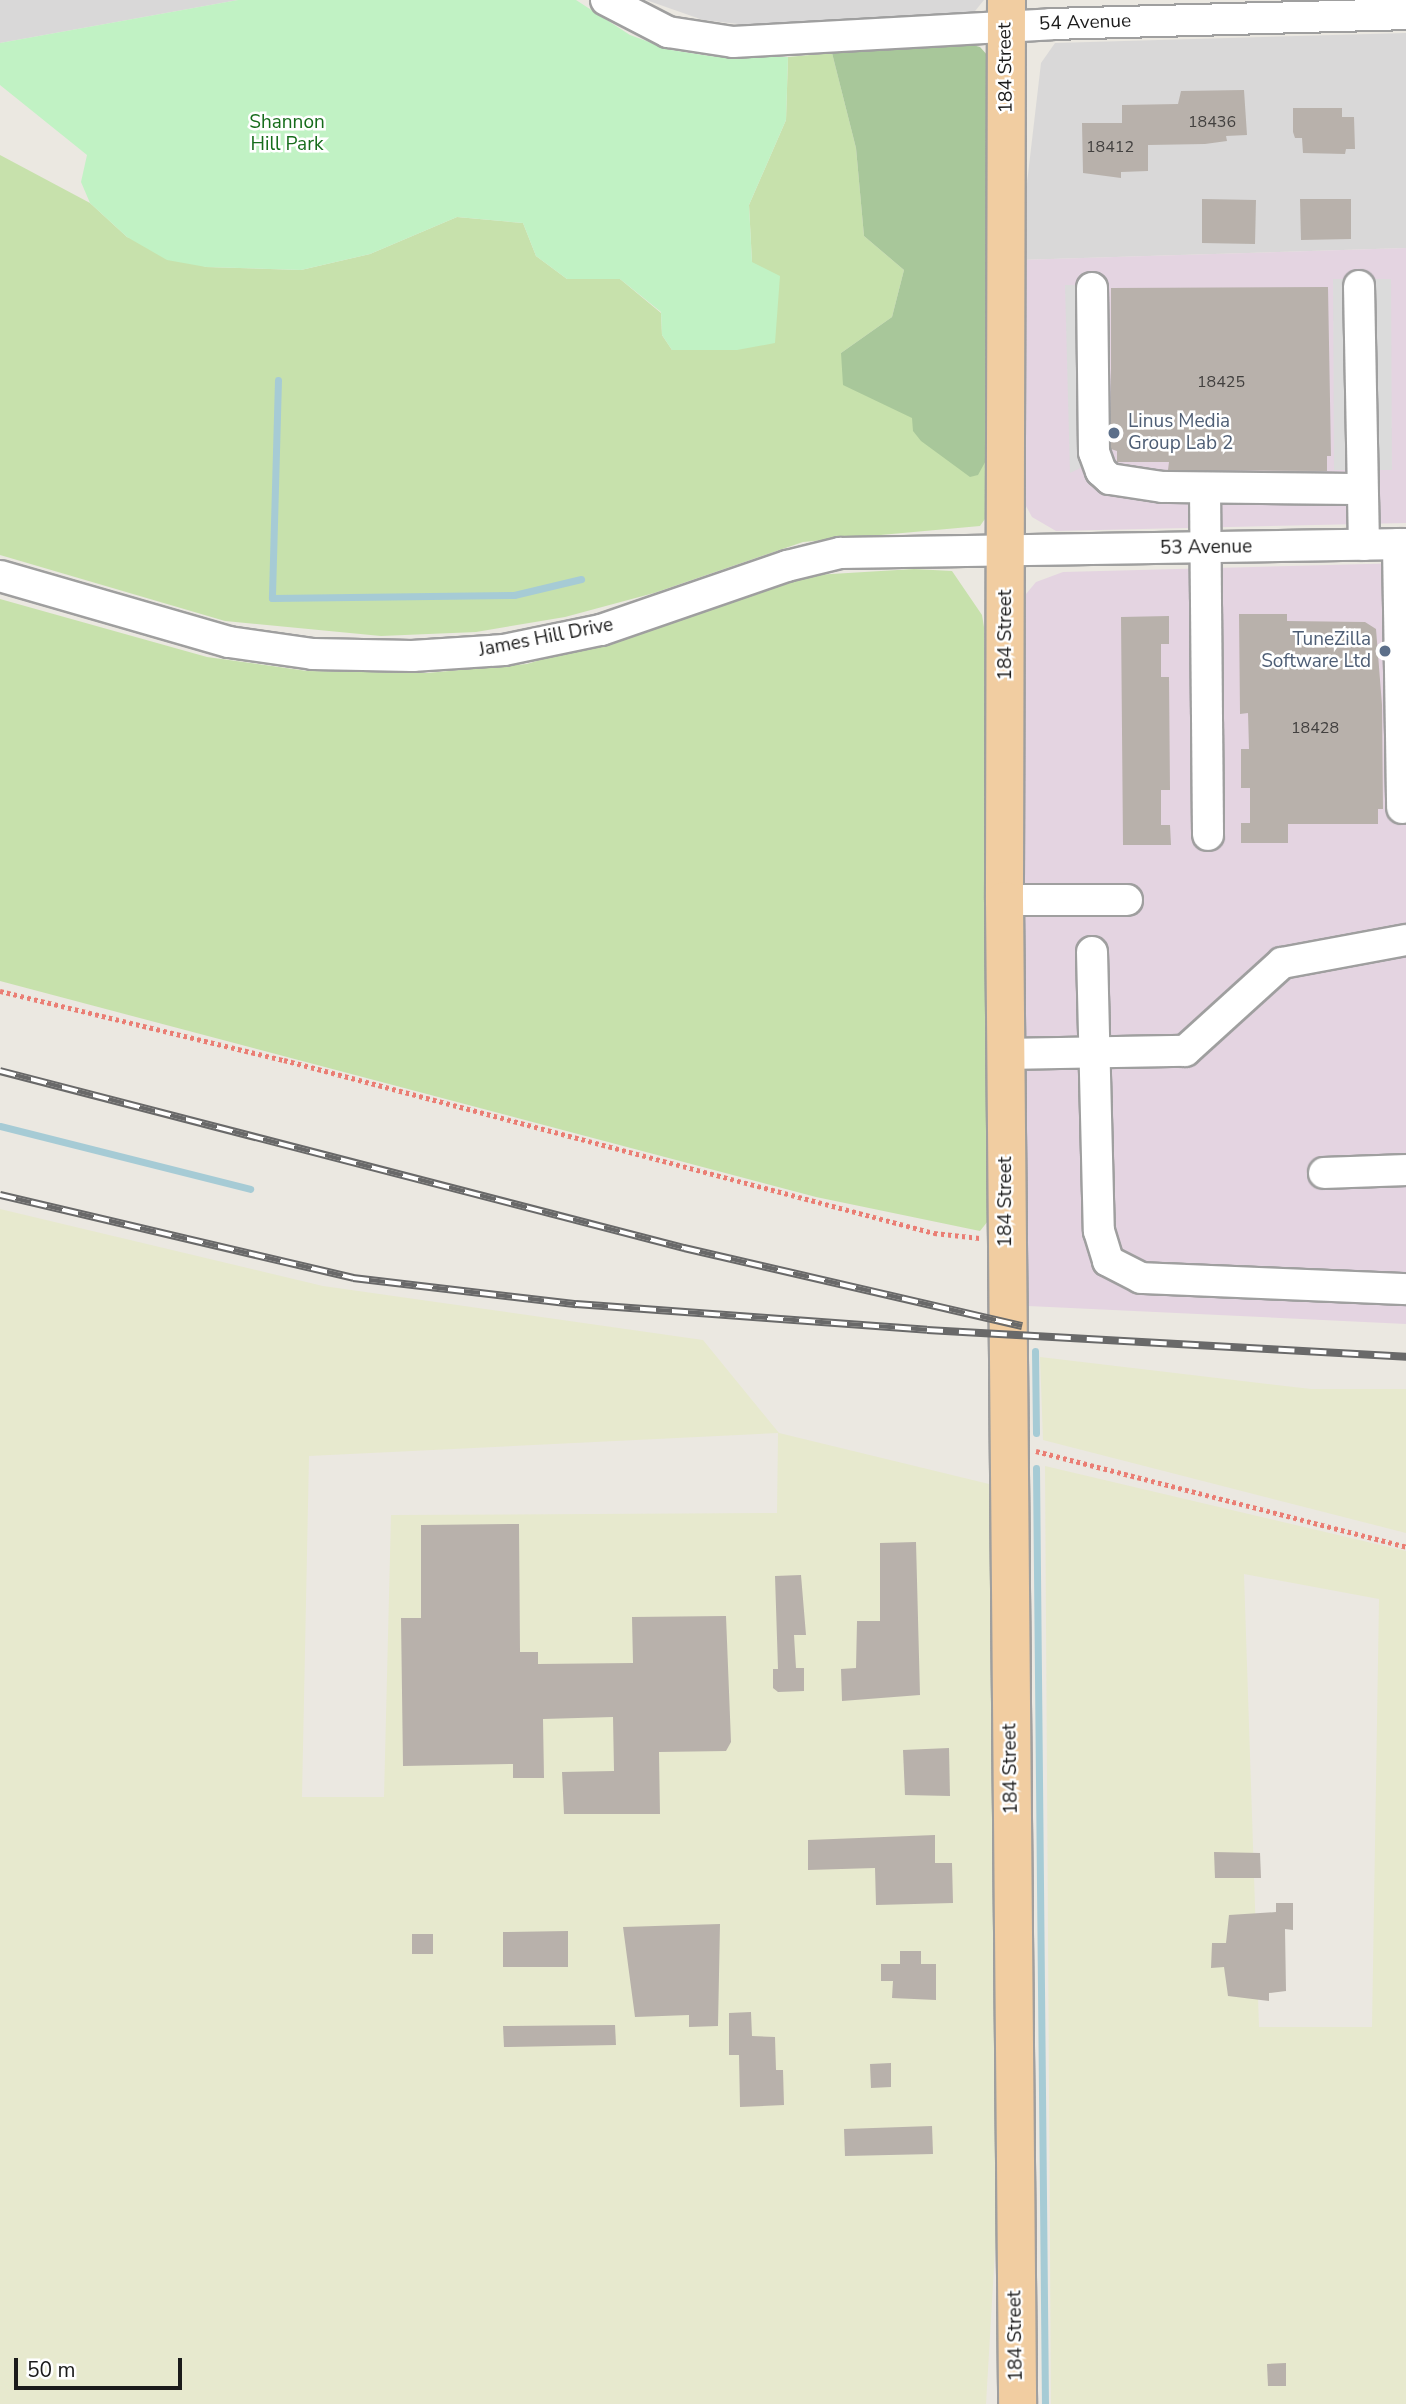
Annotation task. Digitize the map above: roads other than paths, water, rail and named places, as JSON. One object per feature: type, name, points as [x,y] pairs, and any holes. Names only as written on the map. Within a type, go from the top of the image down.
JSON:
[{"type":"main road","name":"184 Street","points":[[1006,13],[1004,900],[1017,2404]]},
{"type":"street","name":"54 Avenue","points":[[606,0],[668,32],[733,42],[1006,13],[1303,9],[1406,15]]},
{"type":"street","points":[[1359,286],[1364,545]]},
{"type":"street","points":[[1092,288],[1097,463],[1110,479],[1205,488],[1362,489]]},
{"type":"street","points":[[1205,488],[1208,835]]},
{"type":"street","name":"53 Avenue","points":[[1006,552],[1402,544]]},
{"type":"street","points":[[1402,544],[1402,808]]},
{"type":"street","name":"James Hill Drive","points":[[0,576],[229,642],[313,654],[412,656],[504,650],[601,630],[787,566],[840,553],[1006,552]]},
{"type":"street","points":[[1004,900],[1126,900]]},
{"type":"street","points":[[1005,1054],[1094,1055],[1185,1051],[1282,963],[1406,940]]},
{"type":"street","points":[[1092,951],[1099,1231],[1108,1261],[1141,1278],[1406,1289]]},
{"type":"street","points":[[1324,1173],[1406,1170]]},
{"type":"waterway","points":[[278,380],[272,598],[514,595],[581,579]]},
{"type":"waterway","points":[[0,1126],[250,1189]]},
{"type":"waterway","points":[[1035,1351],[1036,1433]]},
{"type":"waterway","points":[[1036,1468],[1045,2404]]},
{"type":"railway","points":[[0,1071],[684,1248],[1022,1326]]},
{"type":"railway","points":[[0,1195],[353,1278],[576,1304],[927,1330],[1406,1357]]},
{"type":"place","name":"Linus Media Group Lab 2","points":[[1114,433]]},
{"type":"place","name":"TuneZilla Software Ltd","points":[[1385,651]]},
{"type":"park label","name":"Shannon Hill Park","points":[[287,134]]}]
